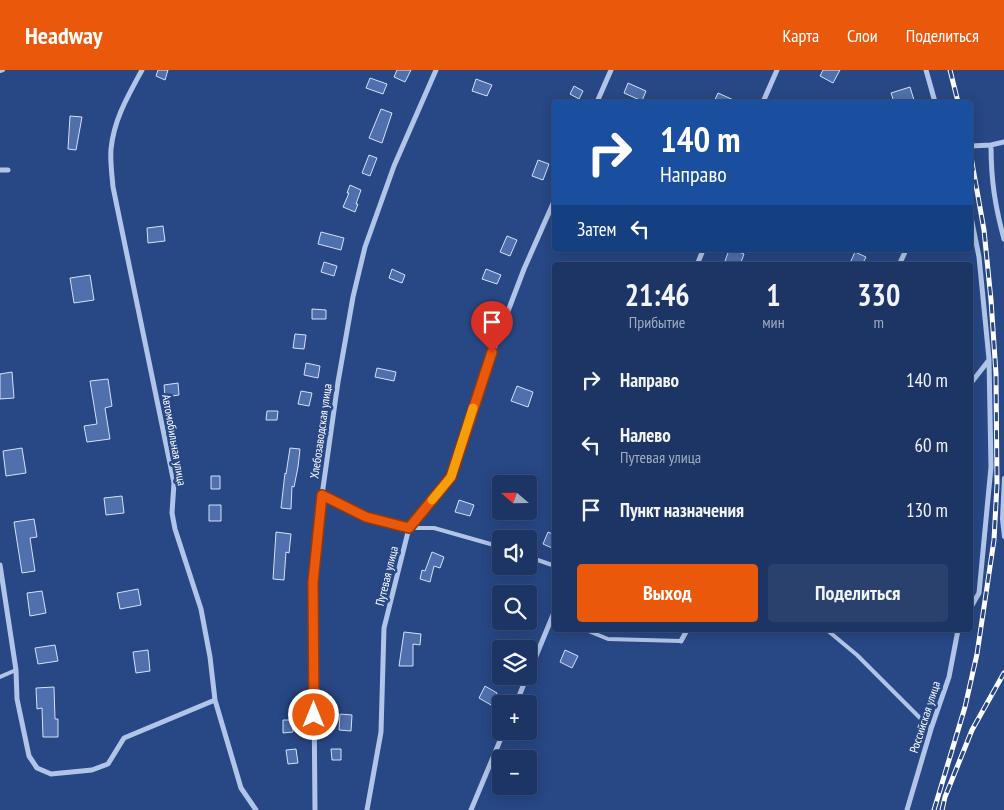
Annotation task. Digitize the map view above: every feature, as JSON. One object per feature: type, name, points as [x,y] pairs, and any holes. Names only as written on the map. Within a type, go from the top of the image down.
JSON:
[{"type":"street","name":"Автомобильная улица","points":[[142,70],[118,116],[114,129],[110,151],[114,188],[174,483],[172,513],[175,530],[200,610],[210,657],[215,700],[241,788],[256,810]]},
{"type":"street","name":"Хлебозаводская улица","points":[[315,810],[313,582],[322,495],[338,382],[353,298],[365,247],[394,166],[436,70]]},
{"type":"street","points":[[598,100],[612,70]]},
{"type":"street","points":[[764,100],[776,70]]},
{"type":"street","points":[[926,70],[935,100]]},
{"type":"street","points":[[973,146],[991,146],[1004,142]]},
{"type":"street","points":[[991,146],[991,176],[1004,239]]},
{"type":"street","points":[[0,170],[8,170]]},
{"type":"street","name":"Путевая улица","points":[[367,810],[381,732],[384,628],[409,528],[451,477],[486,369],[524,269],[552,206]]},
{"type":"street","points":[[973,226],[980,257],[989,359],[991,466],[979,593],[973,604]]},
{"type":"street","points":[[973,380],[989,359]]},
{"type":"street","points":[[0,565],[16,670],[17,699],[29,756],[37,768],[51,774],[92,770],[108,764],[124,738],[215,700]]},
{"type":"street","points":[[537,653],[552,617]]},
{"type":"street","points":[[680,641],[686,632]]},
{"type":"street","name":"Российская улица","points":[[907,810],[931,729],[949,677],[958,632]]},
{"type":"street","points":[[471,810],[500,740]]},
{"type":"lane","points":[[1004,478],[1002,519],[1004,537]]},
{"type":"lane","points":[[322,495],[366,517],[409,528],[434,528],[492,544]]},
{"type":"lane","points":[[537,560],[552,565]]},
{"type":"lane","points":[[591,632],[608,639],[680,641]]},
{"type":"lane","points":[[828,632],[857,655],[931,729]]},
{"type":"lane","points":[[0,677],[16,670]]},
{"type":"building","points":[[158,70],[168,70],[165,80],[156,76]]},
{"type":"building","points":[[397,70],[411,70],[405,82],[394,77]]},
{"type":"building","points":[[823,70],[840,70],[833,83],[820,76]]},
{"type":"building","points":[[370,78],[387,84],[383,94],[366,88]]},
{"type":"building","points":[[476,79],[492,85],[487,96],[472,91]]},
{"type":"building","points":[[628,83],[646,91],[642,100],[624,93]]},
{"type":"building","points":[[574,86],[583,91],[579,99],[570,94]]},
{"type":"building","points":[[910,87],[914,100],[893,100],[891,93]]},
{"type":"building","points":[[718,93],[734,100],[715,100]]},
{"type":"building","points":[[381,109],[392,113],[382,143],[369,138]]},
{"type":"building","points":[[70,116],[82,117],[76,150],[68,149]]},
{"type":"building","points":[[369,155],[377,158],[370,176],[362,173]]},
{"type":"building","points":[[538,160],[549,164],[543,180],[532,176]]},
{"type":"building","points":[[350,185],[361,190],[355,212],[343,207]]},
{"type":"building","points":[[163,226],[165,241],[148,243],[147,228]]},
{"type":"building","points":[[321,232],[344,238],[341,250],[318,244]]},
{"type":"building","points":[[507,236],[517,240],[510,256],[500,252]]},
{"type":"building","points":[[728,252],[744,254],[741,262],[725,261]]},
{"type":"building","points":[[855,252],[866,257],[864,262],[850,262]]},
{"type":"building","points":[[324,262],[337,266],[334,276],[321,272]]},
{"type":"building","points":[[392,269],[405,275],[402,283],[389,278]]},
{"type":"building","points":[[486,269],[501,275],[497,284],[482,279]]},
{"type":"building","points":[[90,275],[94,300],[74,303],[70,278]]},
{"type":"building","points":[[312,309],[326,310],[326,319],[312,319]]},
{"type":"building","points":[[295,334],[306,335],[304,349],[293,348]]},
{"type":"building","points":[[306,363],[320,366],[318,378],[304,375]]},
{"type":"building","points":[[377,368],[396,372],[394,381],[375,377]]},
{"type":"building","points":[[12,372],[14,398],[0,399],[0,374]]},
{"type":"building","points":[[108,379],[112,406],[105,408],[110,439],[87,442],[84,426],[97,424],[90,381]]},
{"type":"building","points":[[178,383],[179,395],[165,397],[164,385]]},
{"type":"building","points":[[517,386],[533,392],[528,407],[511,401]]},
{"type":"building","points":[[301,391],[312,393],[309,406],[298,404]]},
{"type":"building","points":[[267,411],[278,411],[277,420],[266,420]]},
{"type":"building","points":[[22,448],[26,473],[6,476],[3,451]]},
{"type":"building","points":[[290,448],[300,449],[294,487],[292,486],[291,509],[281,508]]},
{"type":"building","points":[[211,476],[220,476],[220,489],[211,489]]},
{"type":"building","points":[[122,496],[124,513],[106,515],[104,498]]},
{"type":"building","points":[[459,500],[474,505],[470,516],[455,512]]},
{"type":"building","points":[[209,505],[221,505],[221,521],[209,521]]},
{"type":"building","points":[[34,519],[37,537],[30,538],[35,571],[22,573],[14,522]]},
{"type":"building","points":[[276,532],[291,534],[289,553],[286,552],[284,580],[273,579]]},
{"type":"building","points":[[548,532],[552,534],[552,548],[543,544]]},
{"type":"building","points":[[432,552],[444,557],[440,568],[434,566],[430,582],[420,579],[422,570],[425,571]]},
{"type":"building","points":[[138,589],[141,605],[120,609],[117,593]]},
{"type":"building","points":[[42,591],[46,613],[30,616],[27,593]]},
{"type":"building","points":[[404,632],[421,634],[420,645],[413,644],[413,666],[399,666]]},
{"type":"building","points":[[55,645],[58,661],[38,664],[35,648]]},
{"type":"building","points":[[148,650],[150,671],[136,673],[133,652]]},
{"type":"building","points":[[565,650],[578,656],[572,668],[560,662]]},
{"type":"building","points":[[485,686],[497,693],[492,695],[491,705],[479,698]]},
{"type":"building","points":[[54,687],[55,719],[58,719],[58,737],[43,737],[42,708],[37,709],[36,688]]},
{"type":"building","points":[[340,714],[352,715],[351,731],[339,730]]},
{"type":"building","points":[[283,720],[293,720],[293,732],[283,733]]},
{"type":"building","points":[[296,749],[298,763],[288,764],[286,750]]},
{"type":"building","points":[[331,749],[341,749],[341,760],[332,760]]},
{"type":"railway","points":[[950,70],[958,100]]},
{"type":"railway","points":[[934,810],[965,707],[977,654],[994,540],[997,484],[996,374],[984,230],[973,168]]},
{"type":"railway","points":[[942,810],[945,797],[972,730],[1004,673]]},
{"type":"slow traffic","points":[[432,500],[451,477],[473,408]]},
{"type":"route","points":[[314,715],[313,582],[322,495],[366,517],[409,528],[451,477],[492,352]]}]
